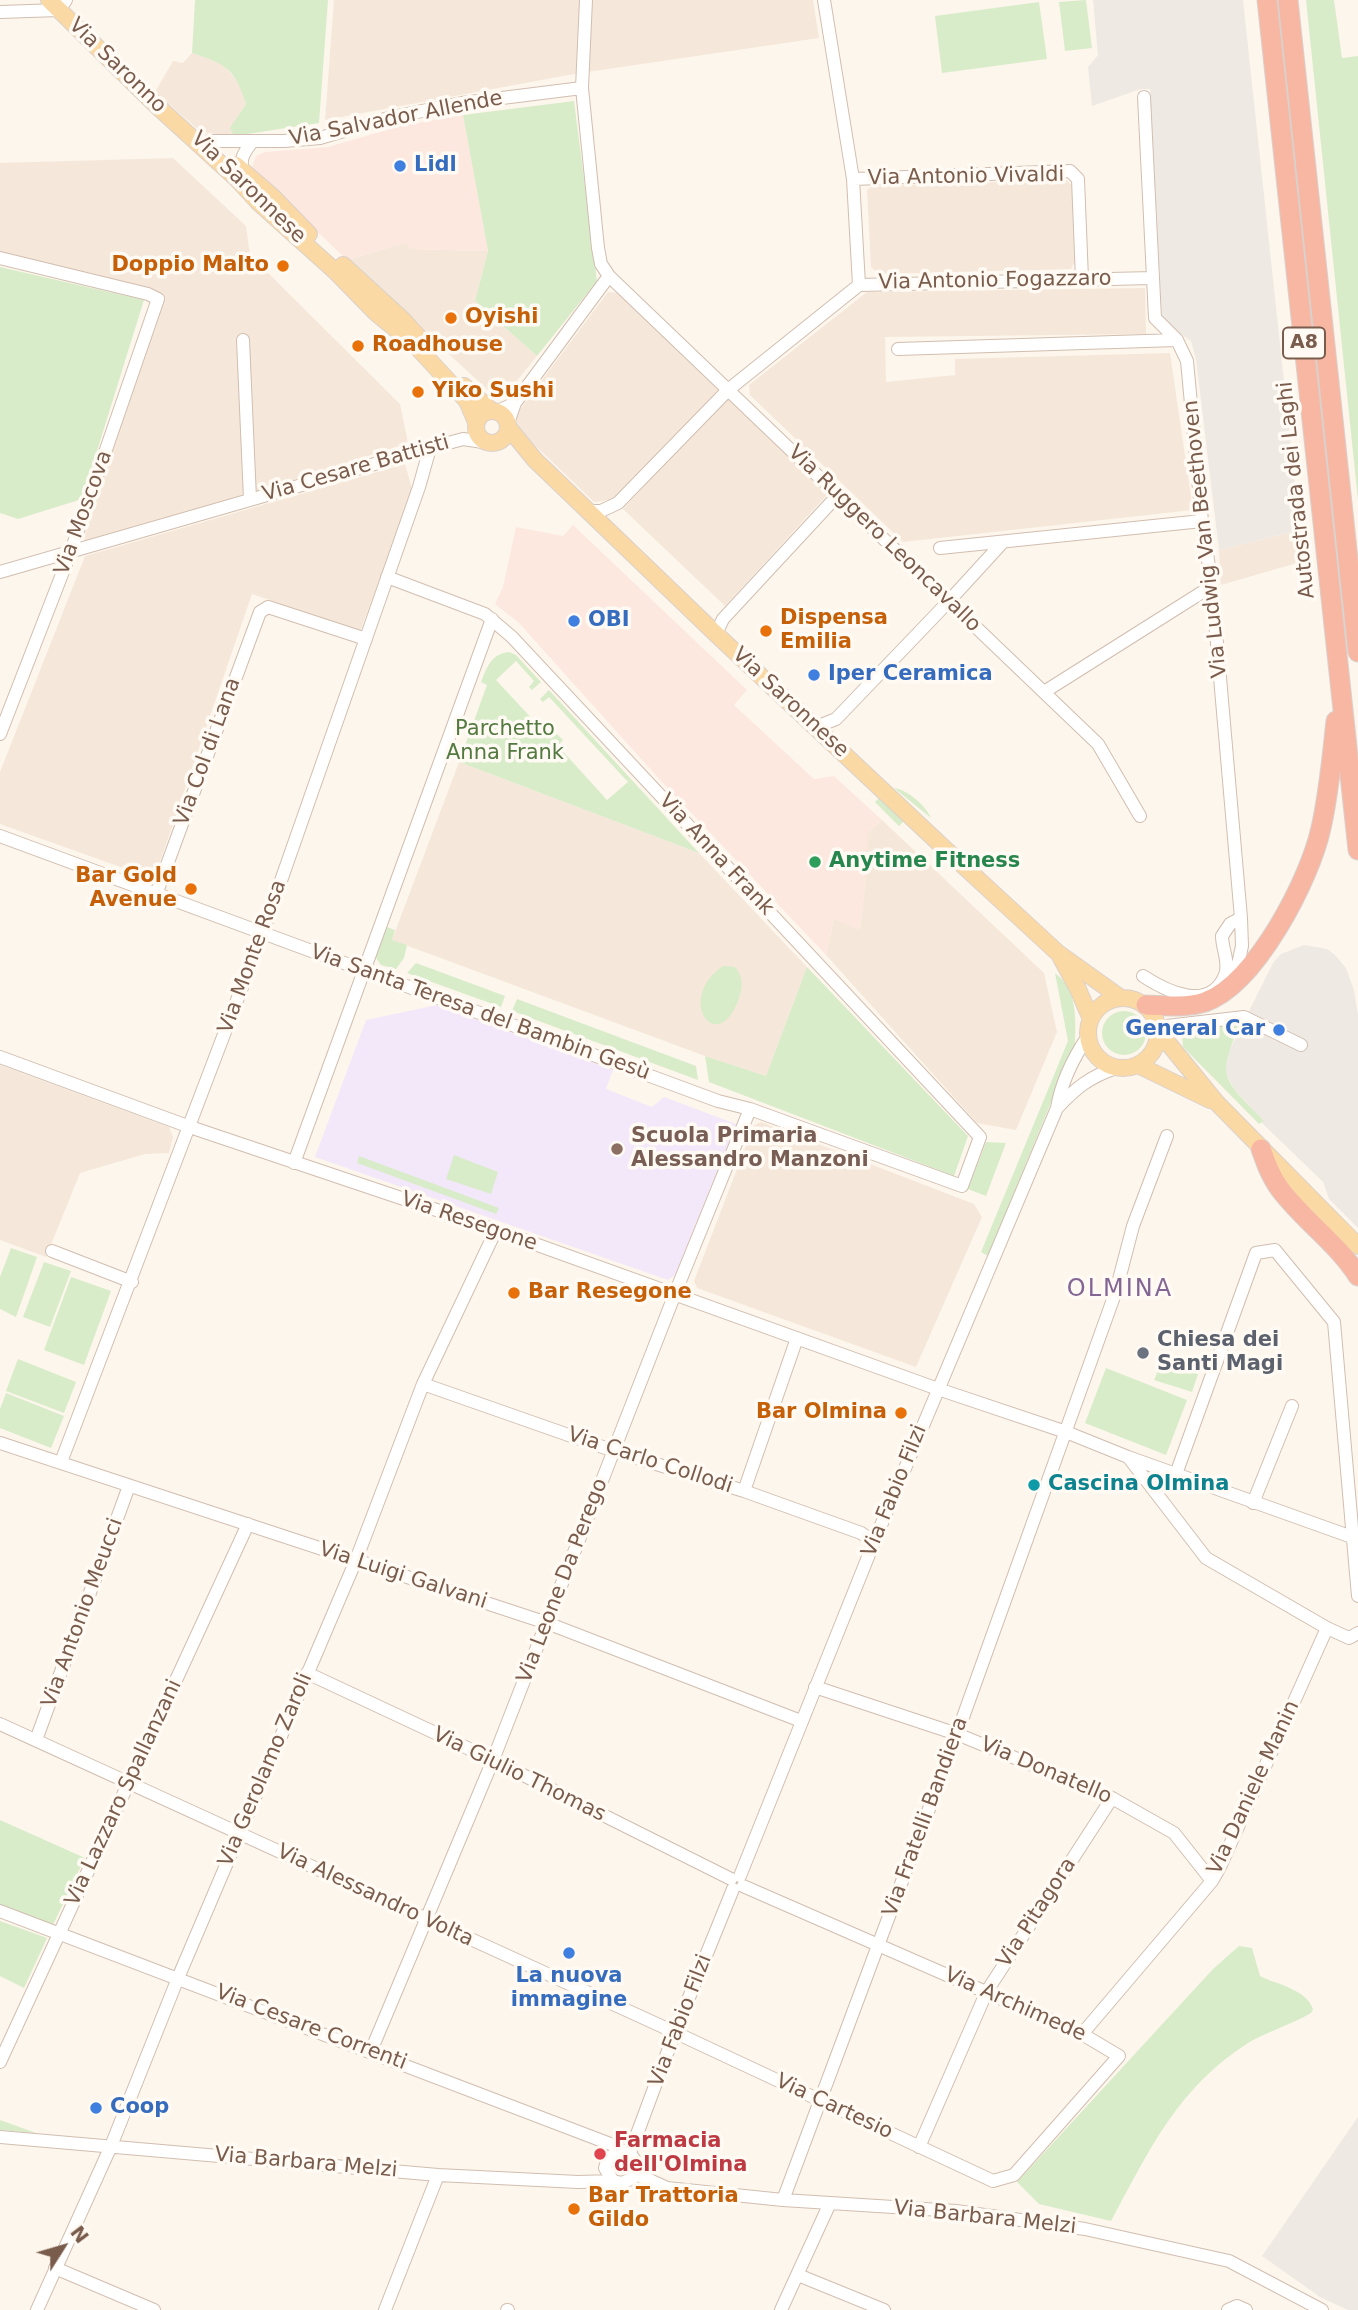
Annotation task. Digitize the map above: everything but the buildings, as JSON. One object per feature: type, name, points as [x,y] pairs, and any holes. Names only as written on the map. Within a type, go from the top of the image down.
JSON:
[{"type":"highway","name":"Autostrada dei Laghi","points":[[1267,0],[1358,850]]},
{"type":"highway","name":"Autostrada dei Laghi","points":[[1288,0],[1358,652]]},
{"type":"highway","points":[[1146,1006],[1189,1006],[1206,1002],[1229,989],[1244,976],[1256,960],[1293,901],[1309,866],[1323,817],[1340,685]]},
{"type":"highway","points":[[1261,1149],[1282,1192],[1338,1250],[1358,1276]]},
{"type":"main road","name":"Via Saronno","points":[[58,3],[157,106],[186,130]]},
{"type":"main road","name":"Via Saronnese","points":[[186,130],[209,141],[396,313],[525,451],[716,634],[1058,953],[1121,998],[1146,1006]]},
{"type":"main road","name":"Via Saronnese","points":[[186,130],[200,147],[335,271],[375,312],[415,345],[467,401],[474,433]]},
{"type":"main road","points":[[482,414],[501,423],[492,444],[474,433],[482,414]]},
{"type":"main road","name":"Via Saronnese","points":[[1058,953],[1091,1019]]},
{"type":"main road","points":[[1121,998],[1105,1003],[1091,1019],[1088,1036],[1097,1057],[1116,1068],[1125,1069],[1138,1065],[1151,1056],[1156,1048],[1159,1030]]},
{"type":"main road","points":[[1146,1006],[1159,1030],[1216,1102],[1358,1246]]},
{"type":"main road","points":[[1138,1065],[1216,1102]]},
{"type":"street","points":[[501,423],[609,276],[601,264],[598,248],[582,88],[586,0]]},
{"type":"street","points":[[824,0],[853,179],[859,285]]},
{"type":"street","points":[[0,12],[58,3]]},
{"type":"street","name":"Via Salvador Allende","points":[[209,141],[252,142],[320,138],[392,117],[462,103],[582,88]]},
{"type":"street","name":"Via Ludwig Van Beethoven","points":[[1144,97],[1155,318],[1177,341],[1187,361],[1202,521],[1212,586],[1241,918],[1242,946],[1238,974],[1229,989]]},
{"type":"street","points":[[244,172],[241,160],[252,142]]},
{"type":"street","name":"Via Antonio Vivaldi","points":[[853,179],[1070,171],[1078,178],[1082,279]]},
{"type":"street","name":"Via Moscova","points":[[0,258],[148,294],[158,299],[71,551],[0,734]]},
{"type":"street","name":"Via Ruggero Leoncavallo","points":[[609,276],[1098,744],[1118,774],[1140,816]]},
{"type":"street","name":"Via Antonio Fogazzaro","points":[[588,511],[601,511],[618,503],[728,390],[859,285],[1152,278]]},
{"type":"street","name":"Via Cesare Battisti","points":[[243,340],[250,499]]},
{"type":"street","points":[[898,349],[1177,341]]},
{"type":"street","name":"Via Cesare Battisti","points":[[0,572],[474,433]]},
{"type":"street","name":"Via Monte Rosa","points":[[61,1462],[132,1282],[263,932],[419,487],[430,447]]},
{"type":"street","points":[[716,634],[723,619],[838,495]]},
{"type":"street","points":[[940,548],[1202,521]]},
{"type":"street","points":[[816,727],[836,719],[1003,542]]},
{"type":"street","name":"Via Anna Frank","points":[[387,577],[476,610],[492,619],[512,637],[980,1137],[962,1186]]},
{"type":"street","points":[[1044,692],[1212,586]]},
{"type":"street","name":"Via Col di Lana","points":[[157,892],[260,612],[268,607],[366,639]]},
{"type":"street","points":[[294,1163],[492,619]]},
{"type":"street","name":"Via Santa Teresa del Bambin Gesù","points":[[0,836],[718,1101],[750,1109],[962,1186]]},
{"type":"street","points":[[1143,976],[1168,992],[1188,997],[1207,993],[1218,986],[1226,974],[1222,936],[1230,924],[1241,918]]},
{"type":"street","points":[[1159,1030],[1244,1017],[1301,1045]]},
{"type":"street","name":"Via Fabio Filzi","points":[[626,2152],[874,1542],[1056,1108],[1077,1051],[1088,1036]]},
{"type":"street","name":"Via Resegone","points":[[0,1057],[190,1127],[496,1230],[938,1389],[1066,1432],[1253,1503],[1352,1537]]},
{"type":"street","name":"Via Fabio Filzi","points":[[1056,1108],[1078,1086],[1098,1074],[1116,1068]]},
{"type":"street","name":"Via Leone Da Perego","points":[[371,2051],[493,1760],[750,1109]]},
{"type":"street","name":"Via Fratelli Bandiera","points":[[783,2200],[879,1946],[1066,1432],[1116,1291],[1133,1226],[1167,1136]]},
{"type":"street","name":"Via Gerolamo Zaroli","points":[[37,2310],[111,2146],[178,1978],[356,1560],[423,1384],[496,1230]]},
{"type":"street","points":[[1176,1474],[1256,1253],[1275,1250],[1334,1322],[1358,1596]]},
{"type":"street","points":[[52,1251],[132,1282]]},
{"type":"street","points":[[744,1491],[797,1338]]},
{"type":"street","name":"Via Carlo Collodi","points":[[423,1384],[614,1451],[744,1491],[861,1533],[874,1542]]},
{"type":"street","points":[[1253,1503],[1292,1406]]},
{"type":"street","name":"Via Luigi Galvani","points":[[0,1443],[547,1623],[801,1721]]},
{"type":"street","points":[[1128,1457],[1206,1558],[1327,1628],[1349,1638],[1358,1633]]},
{"type":"street","name":"Via Antonio Meucci","points":[[36,1740],[129,1486]]},
{"type":"street","name":"Via Lazzaro Spallanzani","points":[[0,2062],[248,1524]]},
{"type":"street","name":"Via Daniele Manin","points":[[1082,2034],[1212,1881],[1327,1628]]},
{"type":"street","name":"Via Giulio Thomas","points":[[307,1672],[493,1760],[737,1883]]},
{"type":"street","name":"Via Donatello","points":[[815,1687],[957,1734],[1112,1798],[1174,1833],[1212,1881]]},
{"type":"street","name":"Via Alessandro Volta","points":[[0,1724],[675,2032]]},
{"type":"street","name":"Via Pitagora","points":[[919,2147],[987,1991],[1112,1798]]},
{"type":"street","name":"Via Archimede","points":[[737,1883],[1082,2034],[1119,2056],[1014,2175],[993,2181]]},
{"type":"street","name":"Via Cesare Correnti","points":[[0,1911],[371,2051],[626,2152]]},
{"type":"street","name":"Via Cartesio","points":[[675,2032],[993,2181]]},
{"type":"street","name":"Via Barbara Melzi","points":[[0,2137],[438,2175],[625,2183],[636,2174],[667,2188],[783,2200],[956,2211],[1085,2229],[1229,2261],[1322,2310]]},
{"type":"street","points":[[578,2182],[596,2173],[611,2154],[626,2152],[637,2160],[636,2174]]},
{"type":"street","points":[[606,2162],[606,2173],[613,2181]]},
{"type":"street","points":[[385,2310],[438,2175]]},
{"type":"street","points":[[781,2310],[830,2203]]},
{"type":"street","points":[[55,2268],[155,2310]]},
{"type":"street","points":[[798,2275],[884,2310]]},
{"type":"street","points":[[1228,2310],[1237,2306],[1246,2310]]},
{"type":"shaded area","points":[[334,0],[813,0],[819,38],[574,74],[325,120]]},
{"type":"shaded area","points":[[1093,0],[1243,0],[1300,530],[1219,550],[1196,359],[1191,341],[1162,321],[1150,89],[1141,89],[1092,106],[1088,67],[1098,55]]},
{"type":"shaded area","points":[[192,53],[222,63],[240,85],[246,104],[231,128],[234,136],[201,132],[155,92],[173,61],[183,63]]},
{"type":"shaded area","points":[[463,115],[488,251],[410,249],[407,242],[347,260],[252,167],[256,156],[265,152],[328,147],[404,125]]},
{"type":"shaded area","points":[[173,158],[246,226],[250,255],[400,404],[408,443],[81,548],[158,300],[0,260],[0,163]]},
{"type":"shaded area","points":[[1066,180],[1073,186],[1076,259],[1071,269],[879,274],[871,267],[867,190],[872,186]]},
{"type":"shaded area","points":[[407,242],[410,249],[488,251],[475,301],[537,356],[507,393],[501,396],[489,391],[347,260]]},
{"type":"shaded area","points":[[1145,288],[1146,334],[885,337],[886,382],[955,375],[955,359],[1170,353],[1193,510],[903,542],[750,395],[749,385],[867,292]]},
{"type":"shaded area","points":[[608,292],[619,293],[718,390],[616,499],[594,502],[518,429],[515,416]]},
{"type":"shaded area","points":[[728,397],[827,495],[725,606],[623,509]]},
{"type":"shaded area","points":[[405,464],[413,492],[360,631],[252,594],[154,879],[0,824],[0,772],[85,556]]},
{"type":"shaded area","points":[[573,525],[747,690],[734,705],[814,779],[834,776],[882,820],[867,833],[867,868],[860,930],[834,919],[826,955],[660,780],[519,623],[495,604],[503,587],[516,527],[563,536]]},
{"type":"shaded area","points":[[1300,530],[1304,561],[1221,585],[1219,550]]},
{"type":"shaded area","points":[[459,762],[699,853],[807,967],[766,1076],[392,940]]},
{"type":"shaded area","points":[[882,820],[1044,973],[1057,1032],[1016,1130],[977,1123],[826,955],[834,918],[860,929],[867,868],[867,833]]},
{"type":"shaded area","points":[[1304,945],[1327,949],[1335,955],[1346,968],[1354,990],[1358,1015],[1358,1228],[1329,1199],[1323,1182],[1262,1123],[1234,1089],[1226,1073],[1228,1053],[1273,963],[1281,954]]},
{"type":"shaded area","points":[[437,1005],[613,1070],[606,1089],[652,1107],[664,1097],[736,1124],[675,1275],[668,1280],[315,1157],[366,1020]]},
{"type":"shaded area","points":[[0,1065],[169,1127],[173,1137],[169,1153],[145,1154],[80,1173],[46,1257],[0,1240]]},
{"type":"shaded area","points":[[761,1122],[974,1204],[982,1217],[916,1367],[697,1288],[694,1281],[754,1125]]},
{"type":"shaded area","points":[[1358,2117],[1358,2310],[1348,2310],[1320,2297],[1262,2256]]},
{"type":"green space","points":[[195,0],[328,0],[319,123],[234,136],[230,128],[246,104],[238,83],[228,70],[192,53]]},
{"type":"green space","points":[[1086,0],[1092,48],[1065,51],[1059,2]]},
{"type":"green space","points":[[1306,0],[1334,0],[1342,58],[1358,56],[1358,500]]},
{"type":"green space","points":[[1039,2],[1047,59],[942,73],[935,16]]},
{"type":"green space","points":[[574,101],[597,281],[537,356],[475,301],[488,251],[463,115]]},
{"type":"green space","points":[[0,267],[144,300],[82,499],[18,519],[0,513]]},
{"type":"green space","name":"Parchetto Anna Frank","points":[[509,652],[516,655],[541,682],[532,690],[529,687],[534,681],[516,661],[496,680],[550,738],[557,734],[563,740],[558,746],[607,800],[628,782],[549,697],[543,702],[540,699],[549,690],[699,853],[459,762],[487,685],[481,682],[485,671],[494,658]]},
{"type":"green space","points":[[894,788],[916,799],[931,818]]},
{"type":"green space","points":[[879,798],[904,821],[899,826],[875,802]]},
{"type":"green space","points":[[384,926],[395,930],[392,940],[407,945],[404,958],[396,969],[381,965],[374,955]]},
{"type":"green space","points":[[416,963],[505,996],[501,1007],[407,973]]},
{"type":"green space","points":[[723,966],[735,967],[738,970],[742,982],[741,990],[730,1015],[721,1023],[712,1023],[705,1017],[701,1007],[702,994],[709,979]]},
{"type":"green space","points":[[807,967],[968,1136],[954,1176],[709,1082],[705,1056],[766,1076]]},
{"type":"green space","points":[[1055,973],[1068,987],[1074,1005],[1075,1044],[988,1256],[981,1252],[1068,1041]]},
{"type":"green space","points":[[517,999],[696,1066],[698,1080],[512,1011]]},
{"type":"green space","points":[[1124,1011],[1133,1012],[1140,1017],[1145,1024],[1145,1042],[1140,1049],[1133,1054],[1124,1055],[1115,1054],[1108,1049],[1103,1042],[1102,1033],[1103,1024],[1108,1017],[1115,1012]]},
{"type":"green space","points":[[1241,1022],[1226,1067],[1232,1086],[1264,1121],[1259,1124],[1183,1047],[1182,1036],[1188,1029]]},
{"type":"green space","points":[[986,1142],[1006,1143],[986,1196],[968,1189]]},
{"type":"green space","points":[[454,1155],[498,1172],[491,1194],[446,1179]]},
{"type":"green space","points":[[359,1156],[499,1208],[496,1214],[357,1163]]},
{"type":"green space","points":[[11,1248],[37,1257],[16,1317],[0,1309],[0,1277]]},
{"type":"green space","points":[[44,1262],[71,1271],[50,1327],[23,1317]]},
{"type":"green space","points":[[71,1277],[111,1291],[84,1365],[44,1350]]},
{"type":"green space","points":[[18,1359],[76,1382],[64,1413],[6,1391]]},
{"type":"green space","points":[[1162,1361],[1198,1374],[1192,1392],[1154,1380]]},
{"type":"green space","points":[[1106,1368],[1187,1400],[1166,1455],[1085,1423]]},
{"type":"green space","points":[[6,1393],[64,1416],[51,1448],[0,1428],[0,1409]]},
{"type":"green space","points":[[0,1820],[85,1858],[52,1927],[0,1906]]},
{"type":"green space","points":[[0,1921],[47,1938],[24,1988],[0,1976]]},
{"type":"green space","points":[[1239,1946],[1252,1948],[1260,1976],[1298,1992],[1309,2002],[1313,2009],[1311,2013],[1248,2043],[1202,2080],[1183,2101],[1152,2146],[1111,2221],[1039,2204],[1017,2182],[1213,1969]]},
{"type":"green space","points":[[0,2120],[36,2133],[0,2130]]},
{"type":"place","name":"Lidl","points":[[400,166]]},
{"type":"place","name":"Doppio Malto","points":[[283,266]]},
{"type":"place","name":"Oyishi","points":[[451,318]]},
{"type":"place","name":"Roadhouse","points":[[358,346]]},
{"type":"place","name":"Yiko Sushi","points":[[418,392]]},
{"type":"place","name":"OBI","points":[[574,621]]},
{"type":"place","name":"Dispensa Emilia","points":[[766,631]]},
{"type":"place","name":"Iper Ceramica","points":[[814,675]]},
{"type":"place","name":"Anytime Fitness","points":[[815,862]]},
{"type":"place","name":"Bar Gold Avenue","points":[[191,889]]},
{"type":"place","name":"General Car","points":[[1279,1030]]},
{"type":"place","name":"Scuola Primaria Alessandro Manzoni","points":[[617,1149]]},
{"type":"place","name":"Bar Resegone","points":[[514,1293]]},
{"type":"place","name":"Chiesa dei Santi Magi","points":[[1143,1353]]},
{"type":"place","name":"Bar Olmina","points":[[901,1413]]},
{"type":"place","name":"Cascina Olmina","points":[[1034,1485]]},
{"type":"place","name":"La nuova immagine","points":[[569,1953]]},
{"type":"place","name":"Coop","points":[[96,2108]]},
{"type":"place","name":"Farmacia dell'Olmina","points":[[600,2154]]},
{"type":"place","name":"Bar Trattoria Gildo","points":[[574,2209]]},
{"type":"district","name":"OLMINA","points":[[1120,1290]]}]
